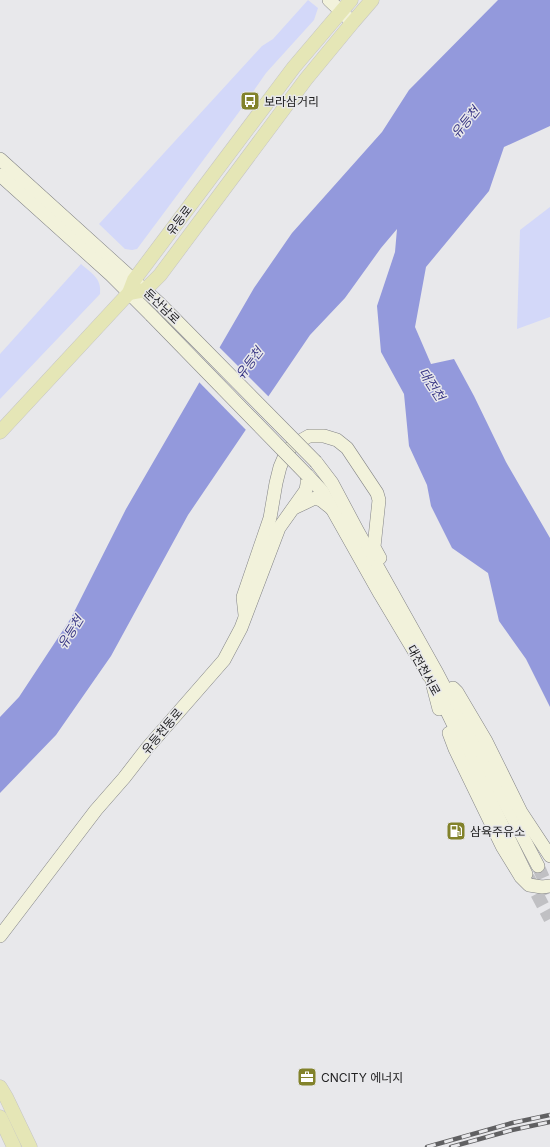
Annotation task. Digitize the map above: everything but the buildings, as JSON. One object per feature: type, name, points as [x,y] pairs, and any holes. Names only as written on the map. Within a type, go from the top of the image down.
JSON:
[{"type":"main road","points":[[329,0],[345,4],[355,19]]},
{"type":"main road","name":"유등로","points":[[146,290],[160,275],[306,79],[372,0]]},
{"type":"main road","name":"유등로","points":[[0,432],[129,293],[134,280],[294,67],[345,4]]},
{"type":"main road","name":"둔산남로","points":[[0,159],[146,290],[316,462],[332,483],[401,609],[435,677]]},
{"type":"main road","name":"둔산남로","points":[[0,175],[111,275],[307,475]]},
{"type":"main road","points":[[129,293],[146,290]]},
{"type":"main road","points":[[245,618],[243,597],[270,518],[280,467],[286,453],[293,445],[309,436],[324,436],[337,440],[347,448],[377,493],[379,500],[374,547],[396,585],[401,609]]},
{"type":"main road","name":"유등천동로","points":[[3,930],[96,810],[124,778],[148,746],[224,660],[241,628],[279,528],[306,490],[307,475]]},
{"type":"main road","name":"대전천서로","points":[[307,475],[322,492],[380,594],[435,677],[526,874]]},
{"type":"main road","points":[[292,508],[315,498],[321,500],[332,509]]},
{"type":"main road","points":[[435,677],[457,692],[486,741],[520,812],[550,856]]},
{"type":"main road","points":[[435,677],[538,866]]},
{"type":"main road","points":[[435,677],[437,704],[455,750],[502,846],[521,877],[529,885],[542,887],[550,886]]},
{"type":"main road","points":[[0,1087],[30,1147]]},
{"type":"main road","points":[[0,1117],[14,1147]]},
{"type":"shaded area","points":[[308,0],[318,8],[314,20],[266,73],[239,112],[137,249],[125,249],[99,224],[262,46],[273,39]]},
{"type":"shaded area","points":[[550,207],[550,317],[517,329],[520,230]]},
{"type":"shaded area","points":[[81,264],[98,280],[100,294],[0,399],[0,354]]},
{"type":"water","points":[[498,0],[550,0],[550,126],[504,147],[489,191],[426,267],[415,327],[431,364],[454,359],[506,462],[550,538],[550,707],[526,659],[499,621],[488,573],[452,548],[431,506],[427,485],[409,446],[404,394],[381,352],[377,306],[395,252],[397,229],[381,248],[345,298],[310,335],[188,515],[111,656],[56,735],[0,793],[0,717],[19,697],[71,618],[126,509],[254,288],[292,233],[382,132],[409,90]]},
{"type":"pier","points":[[218,346],[270,398],[247,431],[198,381]]},
{"type":"tunnel","points":[[538,866],[550,893]]},
{"type":"tunnel","points":[[528,877],[550,919]]},
{"type":"railway","points":[[427,1147],[512,1123],[550,1115]]},
{"type":"railway","points":[[451,1147],[512,1130],[550,1122]]},
{"type":"place","name":"보라삼거리","points":[[250,101]]},
{"type":"place","name":"삼육주유소","points":[[456,831]]},
{"type":"place","name":"CNCITY 에너지","points":[[307,1077]]},
{"type":"water label","name":"유등천","points":[[465,122]]},
{"type":"water label","name":"유등천","points":[[249,363]]},
{"type":"water label","name":"대전천","points":[[432,384]]},
{"type":"water label","name":"유등천","points":[[70,632]]}]
